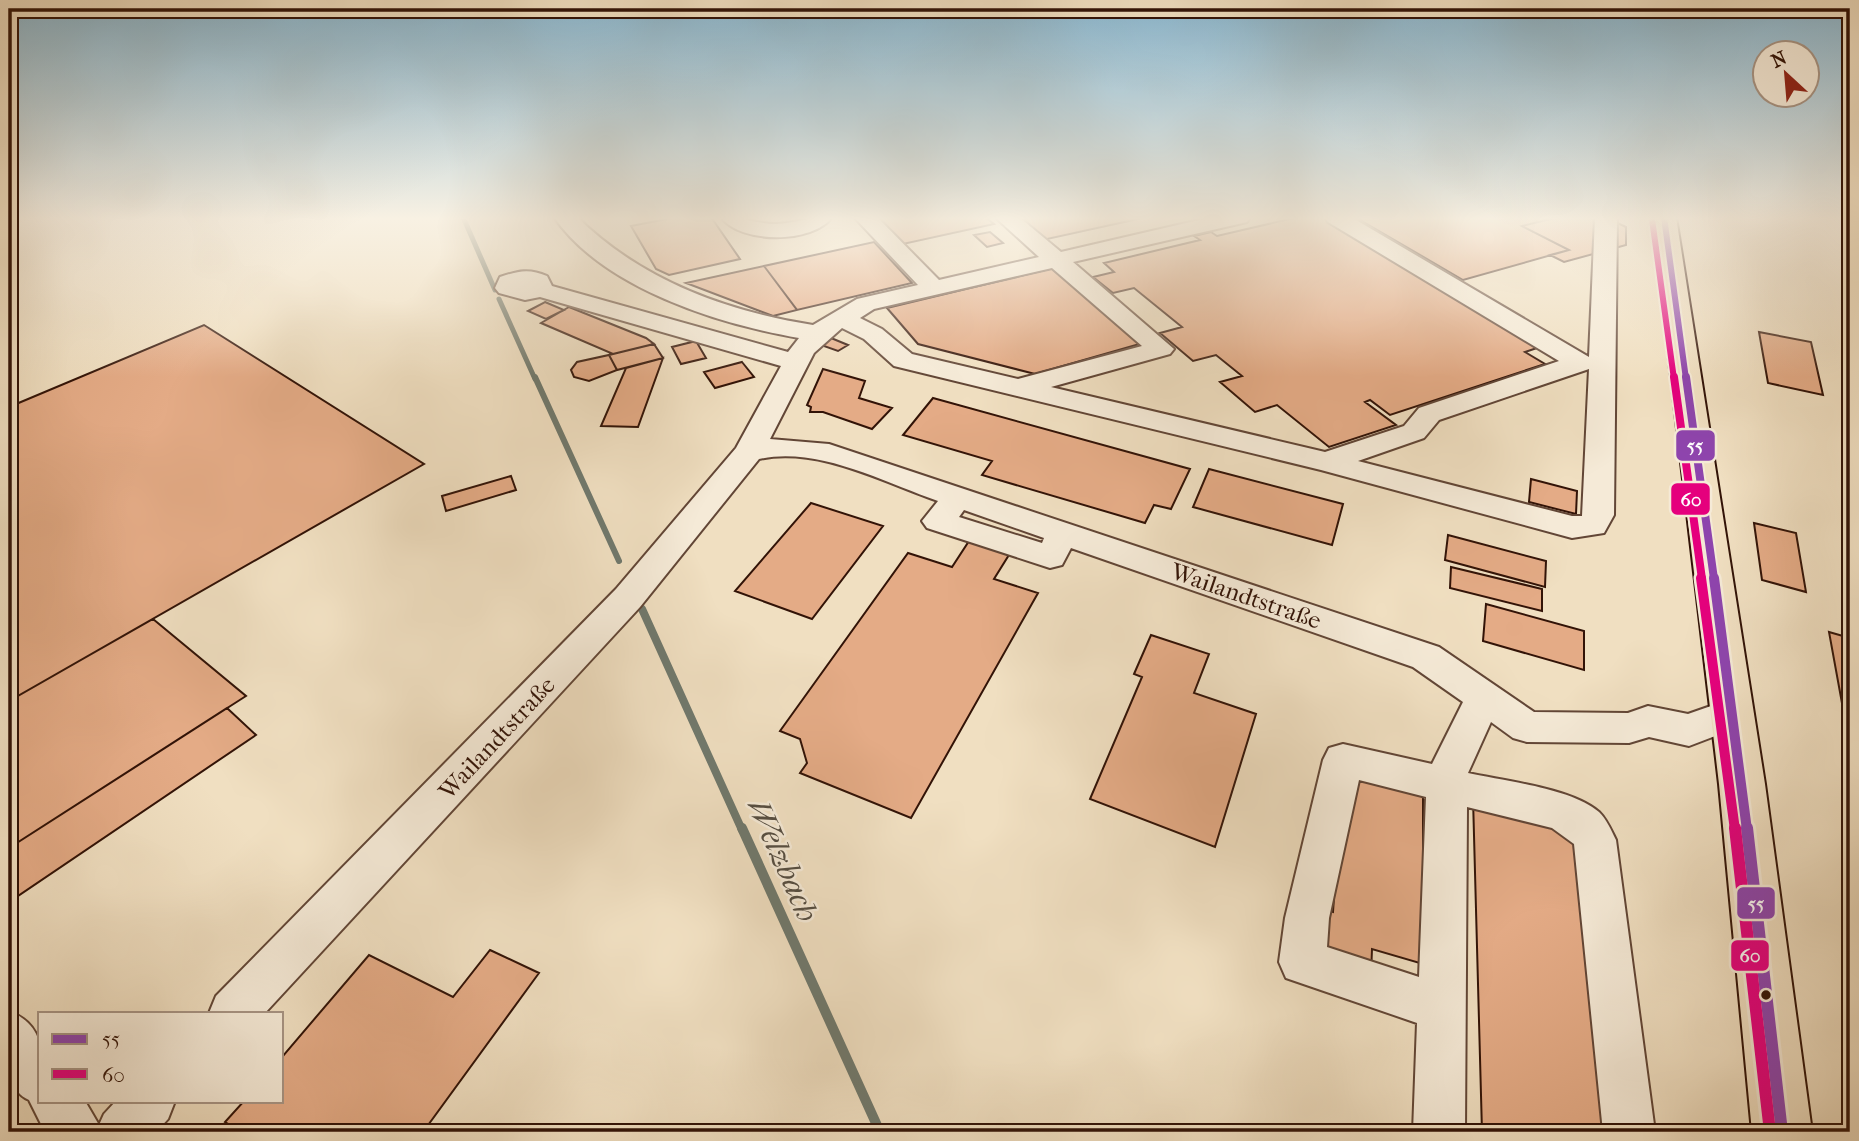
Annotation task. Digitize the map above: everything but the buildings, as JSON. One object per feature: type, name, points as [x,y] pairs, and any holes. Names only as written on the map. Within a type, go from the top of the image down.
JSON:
[{"type":"main road","points":[[1671,270],[1731,714],[1782,1132]]},
{"type":"street","points":[[630,270],[720,311],[775,327],[817,333],[866,304],[1011,270]]},
{"type":"street","points":[[917,270],[934,288]]},
{"type":"street","points":[[1020,388],[1161,349],[1068,270]]},
{"type":"street","points":[[1425,270],[1590,369]]},
{"type":"street","points":[[841,318],[873,334],[903,360],[1326,462],[1572,527],[1593,526],[1598,515],[1590,369],[1600,270]]},
{"type":"street","points":[[541,290],[796,362]]},
{"type":"street","name":"Wailandtstraße","points":[[234,1012],[619,608],[749,452],[805,344],[817,333]]},
{"type":"street","points":[[1326,462],[1414,432],[1429,414],[1590,369]]},
{"type":"street","name":"Wailandtstraße","points":[[749,452],[773,447],[819,450],[1426,657],[1527,727],[1629,728],[1648,722],[1689,730],[1731,714]]},
{"type":"street","points":[[1439,1132],[1447,775],[1484,698]]},
{"type":"street","points":[[1442,1008],[1302,962],[1307,918],[1343,760],[1557,811],[1579,819],[1589,827],[1595,840],[1629,1132]]},
{"type":"street","points":[[9,1035],[38,1077]]},
{"type":"street","points":[[55,1102],[76,1132]]},
{"type":"street","points":[[122,1132],[149,1102]]},
{"type":"waterway","name":"Welzbach","points":[[486,270],[495,290]]},
{"type":"waterway","name":"Welzbach","points":[[499,299],[535,379]]},
{"type":"waterway","name":"Welzbach","points":[[535,377],[619,561]]},
{"type":"waterway","name":"Welzbach","points":[[642,609],[742,830]]},
{"type":"waterway","name":"Welzbach","points":[[742,828],[880,1132]]},
{"type":"transit line","name":"60","points":[[1659,270],[1730,786],[1770,1132]]},
{"type":"transit line","name":"55","points":[[1671,270],[1742,784],[1782,1132]]}]
